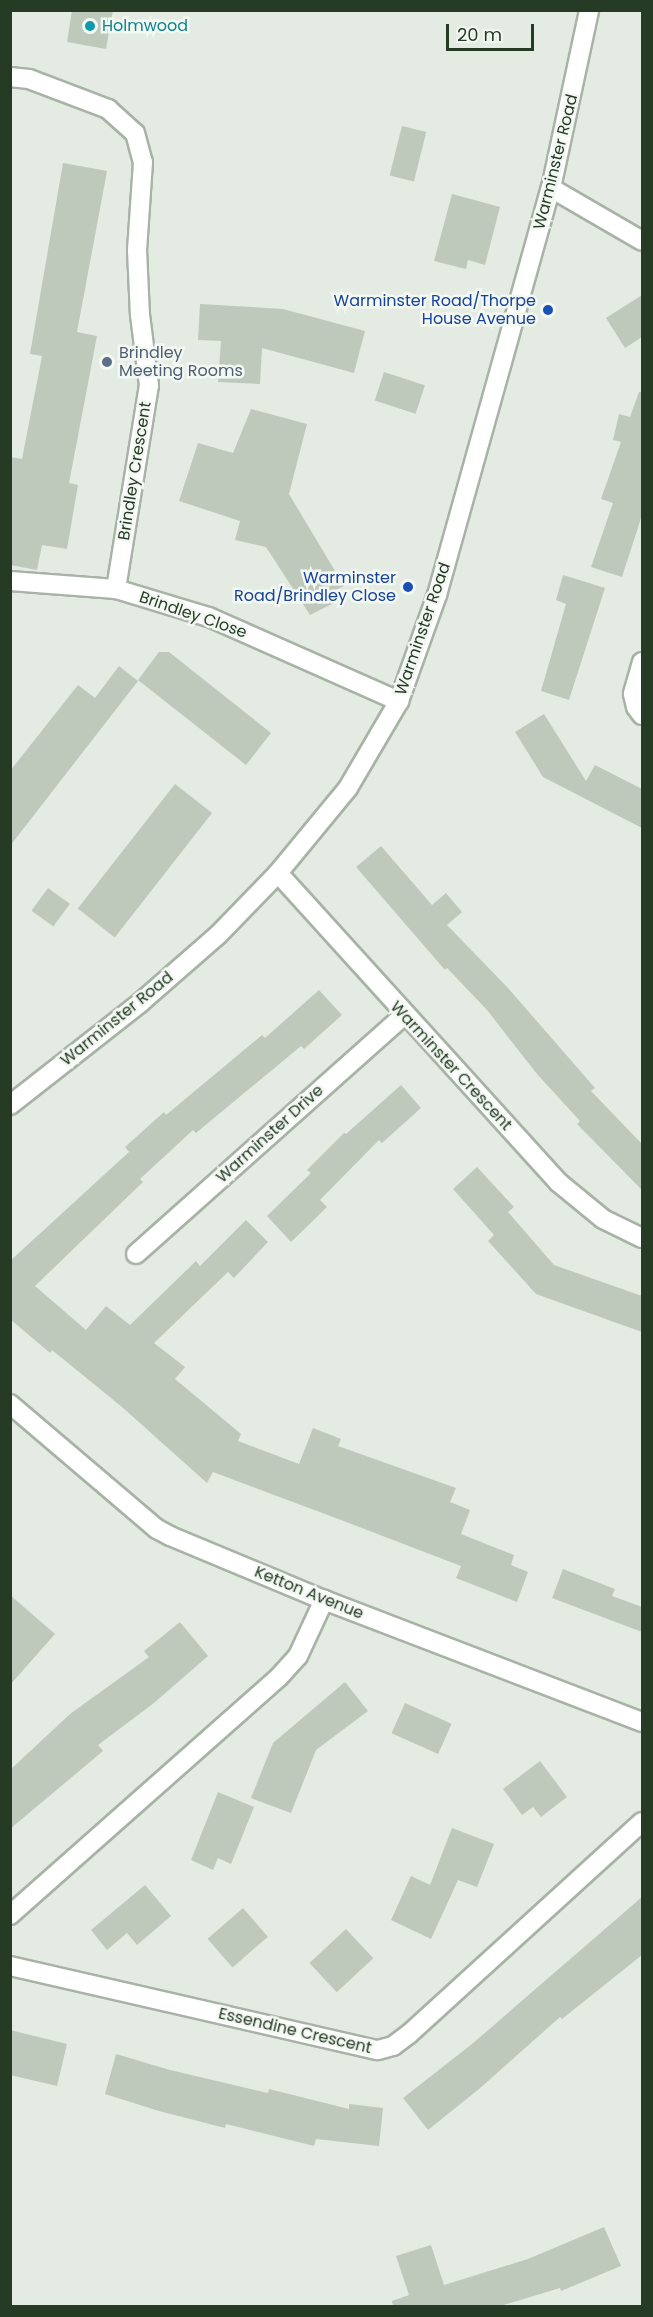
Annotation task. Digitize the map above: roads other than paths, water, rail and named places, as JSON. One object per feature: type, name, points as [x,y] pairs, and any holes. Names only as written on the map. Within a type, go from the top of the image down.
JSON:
[{"type":"street","name":"Warminster Road","points":[[10,1105],[140,1003],[218,935],[278,873],[348,788],[399,701],[436,595],[551,188],[589,10]]},
{"type":"street","name":"Brindley Crescent","points":[[10,77],[29,79],[108,109],[135,134],[143,162],[137,250],[140,315],[148,385],[116,589]]},
{"type":"street","points":[[551,188],[642,241]]},
{"type":"street","name":"Brindley Close","points":[[10,581],[116,589],[209,617],[399,701]]},
{"type":"street","points":[[642,662],[633,694],[636,708],[642,715]]},
{"type":"street","name":"Warminster Crescent","points":[[278,873],[404,1015],[558,1182],[603,1219],[642,1238]]},
{"type":"street","name":"Warminster Drive","points":[[136,1254],[404,1015]]},
{"type":"street","name":"Ketton Avenue","points":[[10,1404],[157,1529],[324,1600],[642,1722]]},
{"type":"street","points":[[10,1915],[279,1677],[298,1656],[324,1600]]},
{"type":"street","name":"Essendine Crescent","points":[[10,1966],[378,2050],[393,2046],[409,2034],[642,1822]]},
{"type":"place","name":"Holmwood","points":[[90,26]]},
{"type":"place","name":"Warminster Road/Thorpe House Avenue","points":[[548,310]]},
{"type":"place","name":"Brindley Meeting Rooms","points":[[107,362]]},
{"type":"place","name":"Warminster Road/Brindley Close","points":[[408,587]]}]
